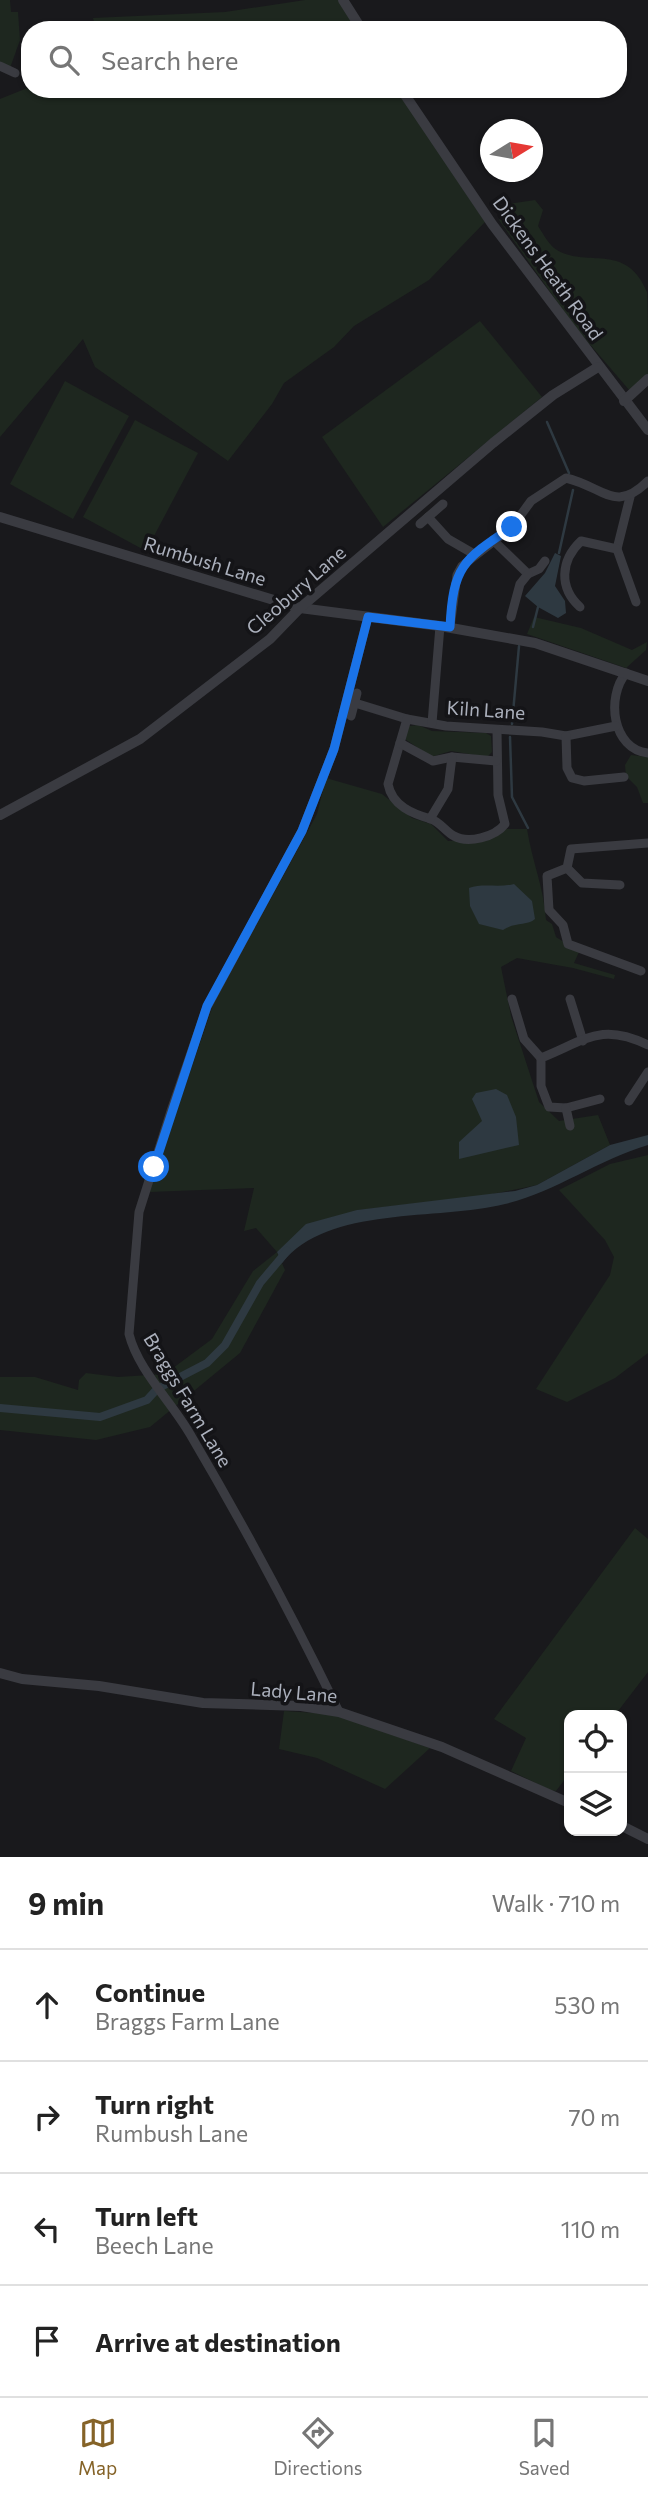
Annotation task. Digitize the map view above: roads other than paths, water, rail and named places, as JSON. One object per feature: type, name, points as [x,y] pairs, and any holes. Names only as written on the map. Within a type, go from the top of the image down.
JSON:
[{"type":"street","points":[[342,0],[356,21]]},
{"type":"street","points":[[0,65],[15,72]]},
{"type":"street","name":"Dickens Heath Road","points":[[407,98],[492,223],[648,430]]},
{"type":"street","name":"Cleobury Lane","points":[[0,815],[140,739],[270,639],[300,608],[553,394],[598,367]]},
{"type":"street","points":[[624,401],[648,379]]},
{"type":"street","points":[[432,723],[445,627],[457,575],[474,554],[512,527],[531,501],[570,479],[621,499],[630,497],[648,481]]},
{"type":"street","points":[[630,497],[617,550],[636,602]]},
{"type":"street","points":[[420,524],[443,504]]},
{"type":"street","name":"Rumbush Lane","points":[[0,517],[300,608],[445,627],[535,643],[648,681]]},
{"type":"street","points":[[428,517],[448,539],[474,554]]},
{"type":"street","points":[[493,540],[528,574]]},
{"type":"street","points":[[580,607],[564,588],[564,575],[577,545],[581,541],[617,550]]},
{"type":"street","points":[[511,617],[513,603],[528,574],[539,569],[545,561]]},
{"type":"street","points":[[513,603],[524,609]]},
{"type":"street","name":"Braggs Farm Lane","points":[[339,1712],[237,1517],[165,1395],[132,1349],[129,1334],[139,1212],[207,1006],[302,831],[334,749],[368,617]]},
{"type":"street","points":[[626,673],[620,681],[616,701],[616,726],[630,747],[648,752]]},
{"type":"street","points":[[351,716],[357,692]]},
{"type":"street","name":"Kiln Lane","points":[[355,703],[407,719],[497,730],[566,736],[616,726]]},
{"type":"street","points":[[407,719],[388,784],[389,793],[417,817],[430,819],[457,838],[475,839],[501,828],[505,819],[498,795],[497,730]]},
{"type":"street","points":[[566,736],[563,769],[572,778],[578,780],[624,777]]},
{"type":"street","points":[[400,743],[433,761],[452,757],[496,761]]},
{"type":"street","points":[[430,819],[448,789],[452,757]]},
{"type":"street","points":[[567,869],[568,853],[578,847],[648,843]]},
{"type":"street","points":[[567,869],[582,883],[620,885]]},
{"type":"street","points":[[567,869],[547,876],[549,910],[563,925],[568,944],[641,971]]},
{"type":"street","points":[[512,999],[524,1039],[541,1058],[544,1101],[549,1107],[566,1108],[600,1098]]},
{"type":"street","points":[[570,999],[583,1041]]},
{"type":"street","points":[[541,1058],[609,1031],[628,1035],[648,1045]]},
{"type":"street","points":[[629,1101],[648,1072]]},
{"type":"street","points":[[566,1108],[570,1126]]},
{"type":"street","name":"Lady Lane","points":[[0,1673],[22,1679],[99,1686],[203,1703],[301,1706],[339,1712],[442,1747],[564,1801]]},
{"type":"street","points":[[627,1828],[648,1839]]},
{"type":"waterway","points":[[547,422],[569,473]]},
{"type":"waterway","points":[[559,553],[573,490]]},
{"type":"waterway","points":[[533,627],[538,607]]},
{"type":"waterway","points":[[512,724],[519,646]]},
{"type":"waterway","points":[[510,737],[512,797],[528,828]]},
{"type":"waterway","points":[[0,1408],[100,1417],[147,1400],[157,1389],[207,1363],[225,1345],[260,1283],[287,1251]]}]
